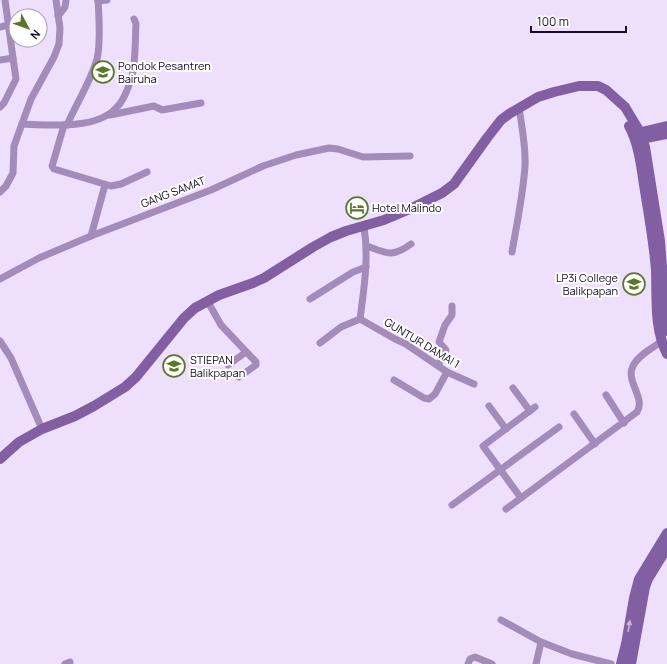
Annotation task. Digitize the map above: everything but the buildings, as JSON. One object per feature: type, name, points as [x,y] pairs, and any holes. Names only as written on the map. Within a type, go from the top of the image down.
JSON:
[{"type":"main road","points":[[0,459],[19,442],[94,406],[125,387],[152,359],[184,318],[195,308],[219,295],[264,278],[331,237],[384,220],[448,190],[458,179],[486,138],[501,120],[538,97],[579,86],[598,86],[606,90],[613,96],[614,103],[641,138],[660,241],[667,331]]},
{"type":"main road","points":[[641,138],[667,126]]},
{"type":"main road","points":[[641,138],[667,134]]},
{"type":"main road","points":[[641,138],[642,172],[653,246],[659,327],[667,354]]},
{"type":"main road","points":[[631,664],[645,587],[662,551],[667,533]]},
{"type":"main road","points":[[620,664],[626,644],[636,587],[644,570],[662,551]]},
{"type":"street","points":[[0,27],[8,25],[4,0]]},
{"type":"street","points":[[0,192],[6,186],[13,173],[14,146],[31,100],[54,57],[59,44],[60,28],[56,0]]},
{"type":"street","points":[[58,16],[65,7],[66,0]]},
{"type":"street","points":[[107,0],[98,1],[99,41],[97,58],[91,74],[66,125],[53,163],[53,168],[111,186],[117,185],[147,172]]},
{"type":"street","points":[[22,124],[66,125],[92,122],[116,109],[122,101],[132,76],[136,24],[134,19]]},
{"type":"street","points":[[0,106],[4,103],[16,79],[12,48]]},
{"type":"street","points":[[0,60],[14,58]]},
{"type":"street","points":[[105,116],[154,106],[162,110],[202,103]]},
{"type":"street","points":[[512,252],[525,166],[525,153],[519,108]]},
{"type":"street","name":"GANG SAMAT","points":[[0,279],[39,258],[91,236],[211,190],[263,166],[296,155],[329,148],[338,149],[358,156],[410,156]]},
{"type":"street","points":[[91,236],[105,184]]},
{"type":"street","points":[[320,342],[340,327],[360,319],[367,246],[364,226]]},
{"type":"street","points":[[367,246],[390,254],[402,250],[411,244]]},
{"type":"street","points":[[310,299],[354,272],[366,267]]},
{"type":"street","points":[[208,302],[221,326],[256,364],[239,377]]},
{"type":"street","points":[[438,365],[446,353],[446,348],[439,342],[445,325],[452,315],[452,306]]},
{"type":"street","name":"GUNTUR DAMAI 1","points":[[360,319],[406,344],[447,372],[474,384]]},
{"type":"street","points":[[0,341],[10,358],[42,430]]},
{"type":"street","points":[[506,509],[633,416],[640,408],[640,404],[631,374],[632,367],[638,359],[662,341]]},
{"type":"street","points":[[228,365],[246,352]]},
{"type":"street","points":[[394,380],[424,398],[429,399],[433,396],[447,372]]},
{"type":"street","points":[[513,388],[533,409],[483,446],[521,498]]},
{"type":"street","points":[[606,395],[624,423]]},
{"type":"street","points":[[489,406],[506,429]]},
{"type":"street","points":[[574,414],[595,444]]},
{"type":"street","points":[[452,505],[559,427]]},
{"type":"street","points":[[501,620],[541,642],[572,654],[611,664]]},
{"type":"street","points":[[536,664],[541,642]]},
{"type":"street","points":[[468,664],[470,659],[475,657],[492,664]]},
{"type":"place","name":"Pondok Pesantren Bairuha","points":[[103,72]]},
{"type":"place","name":"Hotel Malindo","points":[[357,208]]},
{"type":"place","name":"LP3i College Balikpapan","points":[[634,284]]},
{"type":"place","name":"STIEPAN Balikpapan","points":[[174,366]]}]
